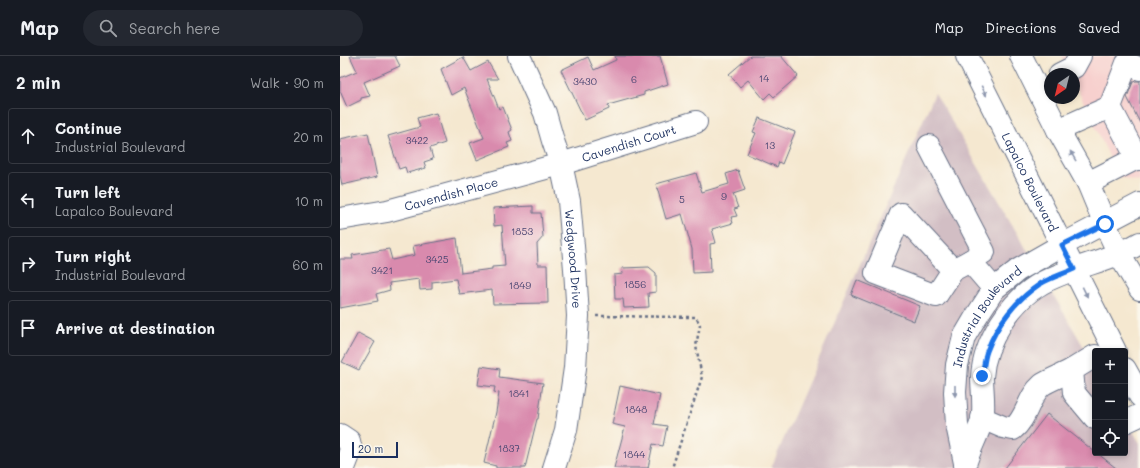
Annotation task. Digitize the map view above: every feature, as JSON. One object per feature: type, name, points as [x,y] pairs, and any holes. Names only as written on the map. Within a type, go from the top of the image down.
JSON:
[{"type":"street","name":"Wedgwood Drive","points":[[519,56],[545,113],[561,164],[568,201],[575,269],[578,316],[575,368],[566,430],[554,468]]},
{"type":"street","name":"Lapalco Boulevard","points":[[966,56],[1074,269],[1105,348]]},
{"type":"street","points":[[1072,68],[1080,56]]},
{"type":"street","points":[[1022,58],[1043,83],[1058,130],[1088,183],[1119,254],[1140,289]]},
{"type":"street","points":[[1058,130],[1110,106],[1127,63],[1140,70]]},
{"type":"street","points":[[1088,183],[1138,158],[1110,106]]},
{"type":"street","name":"Cavendish Court","points":[[561,164],[696,122]]},
{"type":"street","points":[[929,146],[984,252],[962,266],[994,289]]},
{"type":"street","name":"Cavendish Place","points":[[340,219],[387,211],[561,164]]},
{"type":"street","name":"Industrial Boulevard","points":[[964,465],[957,425],[955,392],[957,365],[964,337],[994,289],[1018,270],[1140,204]]},
{"type":"street","name":"Industrial Boulevard","points":[[964,465],[982,418],[982,376],[987,353],[996,332],[1010,311],[1024,296],[1041,284],[1074,269],[1119,254],[1140,243]]},
{"type":"street","points":[[982,418],[1003,427],[1013,429],[1019,424],[1036,391],[1042,384],[1092,359]]},
{"type":"street","points":[[1072,370],[1074,393],[1092,414]]},
{"type":"street","points":[[1128,374],[1140,396]]},
{"type":"street","points":[[1128,420],[1140,414]]},
{"type":"street","points":[[342,436],[349,441],[351,450],[344,468]]},
{"type":"path","points":[[578,316],[696,316],[700,325],[696,346],[702,377],[672,468]]},
{"type":"shaded area","points":[[1062,56],[1140,56],[1140,182],[1119,177],[1080,95],[1080,68],[1067,68]]},
{"type":"shaded area","points":[[935,93],[1092,361],[1092,456],[1128,456],[1128,423],[1140,443],[1140,468],[771,468]]},
{"type":"building","points":[[350,56],[395,56],[400,66],[364,82],[370,96],[361,98],[361,100],[347,107],[340,91],[340,78],[357,71]]},
{"type":"building","points":[[615,56],[660,56],[668,84],[644,92],[644,95],[608,105],[609,109],[585,120],[561,70],[588,57],[594,70],[616,60]]},
{"type":"building","points":[[750,56],[781,56],[798,76],[774,97],[770,93],[764,99],[748,80],[740,87],[729,74]]},
{"type":"building","points":[[463,57],[471,71],[488,62],[498,79],[487,79],[499,109],[503,107],[512,130],[509,132],[512,141],[507,143],[509,147],[477,160],[470,143],[484,138],[464,88],[451,95],[441,69]]},
{"type":"building","points":[[1140,81],[1140,123],[1127,97],[1133,82]]},
{"type":"building","points":[[436,113],[445,143],[430,148],[433,159],[424,162],[426,168],[407,173],[405,167],[399,169],[388,136],[420,127],[417,118]]},
{"type":"building","points":[[759,118],[795,132],[782,164],[779,162],[777,167],[747,154],[756,133],[753,132]]},
{"type":"building","points":[[368,133],[377,177],[342,185],[340,175],[340,139]]},
{"type":"building","points":[[738,170],[745,190],[733,194],[738,208],[734,209],[737,216],[731,217],[733,223],[712,229],[716,243],[710,244],[711,272],[693,273],[692,249],[682,214],[666,219],[656,184],[696,173],[702,192],[729,184],[726,174]]},
{"type":"building","points":[[533,206],[533,213],[541,213],[543,237],[537,244],[538,265],[547,265],[548,303],[493,304],[492,290],[459,294],[456,279],[432,282],[432,289],[420,290],[419,279],[389,283],[390,290],[376,294],[378,301],[340,308],[340,259],[353,259],[352,255],[389,249],[392,260],[415,255],[413,246],[457,238],[461,273],[505,266],[502,225],[494,226],[493,208]]},
{"type":"building","points":[[649,267],[656,273],[656,292],[648,293],[649,307],[624,308],[623,299],[615,299],[614,275],[623,274],[622,268]]},
{"type":"building","points":[[857,280],[920,306],[914,321],[851,295]]},
{"type":"building","points":[[358,333],[375,342],[359,370],[342,362]]},
{"type":"building","points":[[481,366],[500,369],[499,377],[543,383],[538,419],[525,468],[496,468],[496,466],[484,463],[499,393],[494,392],[495,387],[478,385]]},
{"type":"building","points":[[620,386],[660,395],[654,424],[667,426],[663,446],[653,444],[648,468],[614,468],[625,427],[612,424]]},
{"type":"building","points":[[1047,414],[1092,450],[1092,456],[1101,456],[1116,468],[1005,468]]},
{"type":"route","points":[[982,376],[987,353],[996,332],[1010,311],[1024,296],[1041,284],[1074,269],[1062,245],[1105,224]]}]
